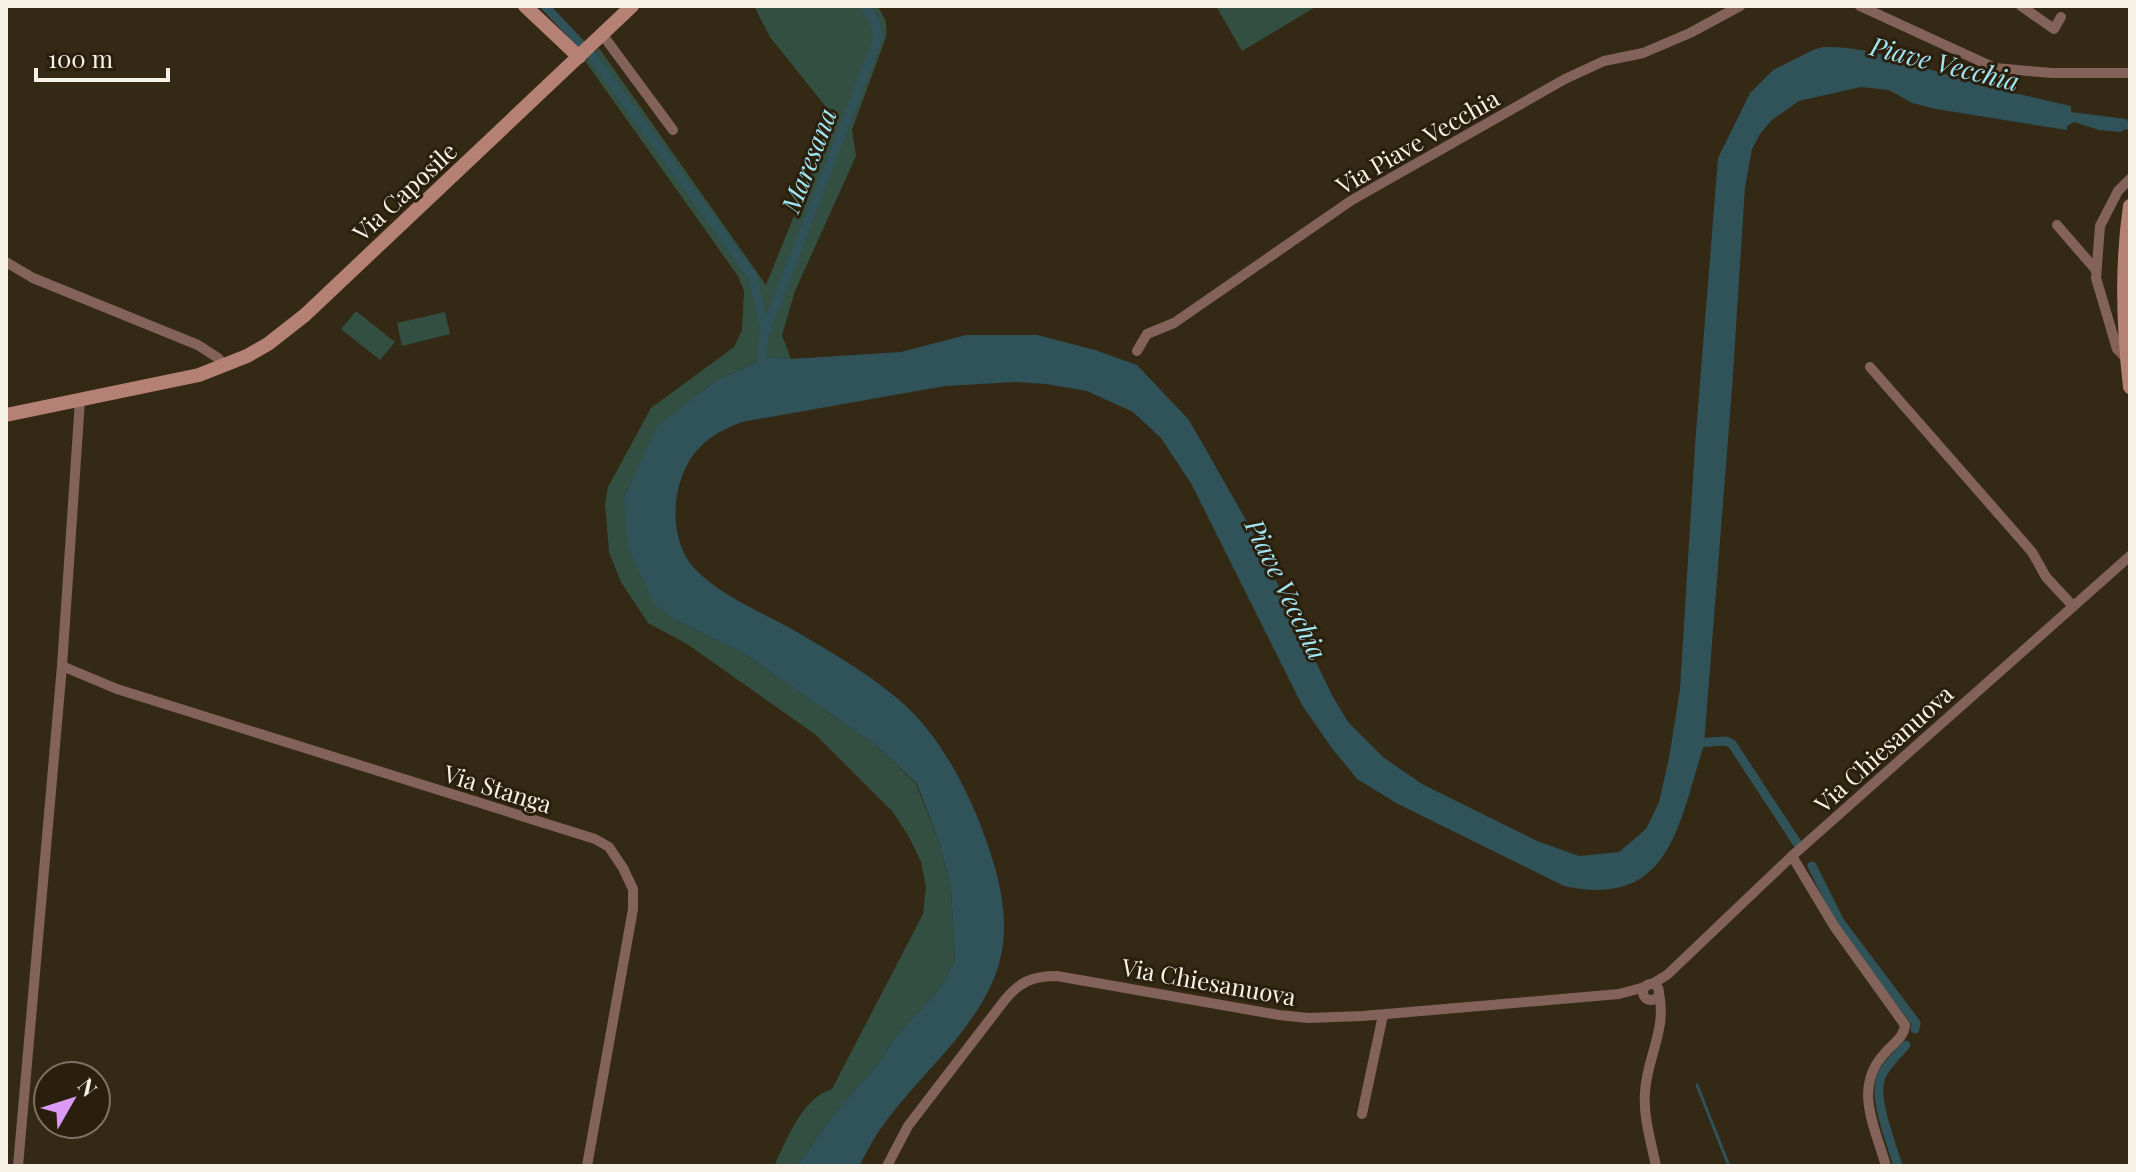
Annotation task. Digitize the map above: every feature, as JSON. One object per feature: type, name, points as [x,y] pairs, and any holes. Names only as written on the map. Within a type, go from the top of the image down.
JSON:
[{"type":"street","points":[[525,6],[589,47],[673,130]]},
{"type":"street","name":"Via Caposile","points":[[6,415],[199,375],[225,366],[268,344],[305,315],[632,6]]},
{"type":"street","name":"Via Piave Vecchia","points":[[1137,351],[1147,334],[1174,323],[1352,200],[1565,79],[1604,61],[1643,53],[1690,33],[1740,6]]},
{"type":"street","points":[[1860,6],[1995,68],[2041,73],[2130,73]]},
{"type":"street","points":[[2021,6],[2054,29],[2061,17]]},
{"type":"street","points":[[2126,358],[2117,349],[2096,270],[2100,226],[2118,191],[2130,179]]},
{"type":"street","points":[[2130,206],[2123,251],[2123,315],[2130,387]]},
{"type":"street","points":[[2057,225],[2096,270]]},
{"type":"street","points":[[6,262],[33,278],[198,345],[225,366]]},
{"type":"street","points":[[1870,367],[2032,552],[2046,577],[2073,606]]},
{"type":"street","points":[[18,1166],[62,666],[80,400]]},
{"type":"street","name":"Via Chiesanuova","points":[[887,1166],[908,1126],[1014,988],[1038,976],[1057,976],[1292,1017],[1383,1015],[1619,994],[1654,988],[1792,856],[2130,556]]},
{"type":"street","name":"Via Stanga","points":[[62,666],[117,689],[595,839],[609,847],[633,889],[633,909],[587,1166]]},
{"type":"street","points":[[1792,856],[1834,926],[1905,1025],[1901,1037],[1875,1065],[1866,1089],[1886,1166]]},
{"type":"street","points":[[1654,988],[1662,1009],[1660,1032],[1645,1089],[1645,1109],[1656,1166]]},
{"type":"street","name":"Via Chiesanuova","points":[[1619,994],[1657,998],[1654,988]]},
{"type":"street","points":[[1648,999],[1660,1032]]},
{"type":"street","points":[[1362,1114],[1383,1015]]},
{"type":"green space","points":[[877,6],[880,10],[886,24],[886,37],[852,130],[856,156],[795,291],[782,335],[791,359],[769,357],[717,380],[659,425],[624,496],[676,620],[743,653],[878,747],[916,784],[940,844],[951,889],[955,962],[937,992],[895,1037],[881,1060],[834,1114],[797,1166],[774,1166],[804,1110],[821,1094],[832,1089],[923,914],[926,887],[921,862],[892,811],[816,735],[687,644],[648,623],[621,582],[609,552],[605,504],[608,487],[651,408],[734,347],[742,330],[744,291],[738,276],[585,61],[599,48],[766,285],[834,117],[770,37],[755,8]]},
{"type":"green space","points":[[1216,6],[1317,6],[1242,51]]},
{"type":"green space","points":[[356,311],[395,342],[380,360],[341,329]]},
{"type":"green space","points":[[445,312],[450,334],[402,346],[397,323]]},
{"type":"water","points":[[1823,47],[1879,54],[1974,84],[2071,106],[2071,112],[2126,119],[2130,130],[2099,130],[2074,122],[2067,126],[2067,130],[1936,109],[1912,103],[1889,90],[1861,87],[1799,101],[1772,120],[1760,134],[1752,149],[1745,187],[1704,745],[1687,803],[1665,853],[1649,872],[1628,885],[1600,890],[1564,886],[1398,804],[1357,779],[1302,705],[1192,485],[1161,438],[1133,412],[1087,391],[1046,384],[1015,382],[945,386],[742,422],[714,435],[700,447],[690,459],[678,490],[676,525],[686,556],[695,569],[716,587],[851,664],[896,697],[920,720],[958,775],[990,851],[1002,897],[1003,944],[997,970],[972,1018],[900,1103],[859,1166],[797,1166],[834,1114],[881,1060],[895,1037],[937,992],[955,962],[951,889],[940,844],[917,784],[878,747],[743,653],[676,620],[654,604],[628,547],[624,496],[658,425],[717,380],[769,357],[791,359],[901,352],[966,335],[1037,335],[1137,365],[1189,420],[1250,527],[1348,722],[1383,757],[1422,784],[1537,841],[1579,856],[1619,852],[1646,829],[1659,802],[1680,689],[1695,445],[1718,158],[1750,93],[1773,70]]},
{"type":"waterway","points":[[545,6],[594,58],[753,277],[765,331],[761,357],[764,370]]},
{"type":"waterway","name":"Maresana","points":[[766,330],[878,38],[874,20],[864,6]]},
{"type":"waterway","points":[[1693,743],[1726,741],[1732,744],[1797,843]]},
{"type":"waterway","points":[[1812,866],[1840,922],[1916,1023],[1915,1029]]},
{"type":"waterway","points":[[1898,1166],[1881,1111],[1879,1089],[1884,1070],[1906,1045]]},
{"type":"waterway","points":[[1697,1085],[1729,1166]]},
{"type":"water label","name":"Piave Vecchia","points":[[1945,63]]},
{"type":"water label","name":"Piave Vecchia","points":[[1287,589]]}]
